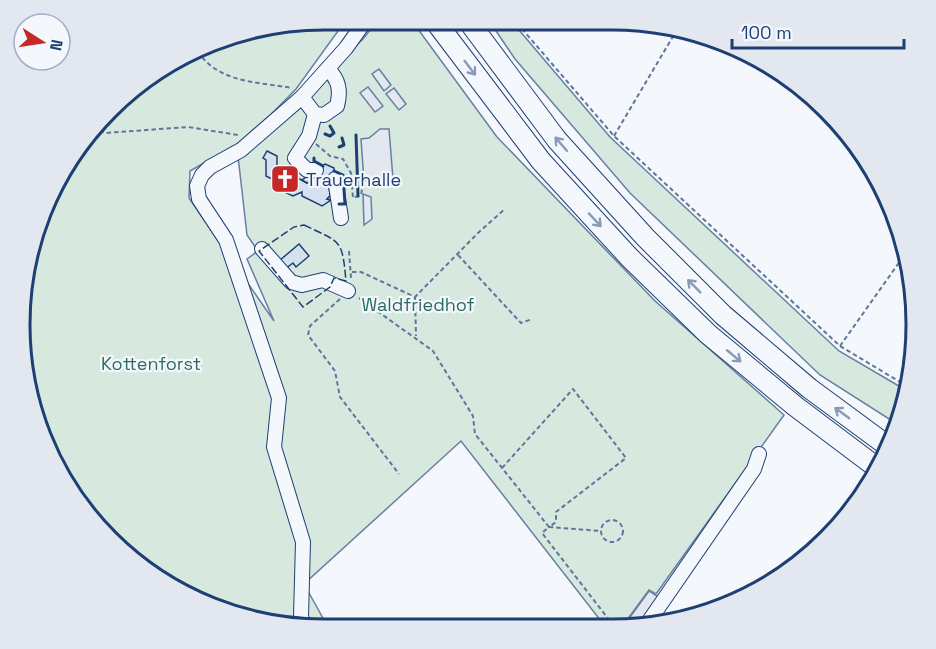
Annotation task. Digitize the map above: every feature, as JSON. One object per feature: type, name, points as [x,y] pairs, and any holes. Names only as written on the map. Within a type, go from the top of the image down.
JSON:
[{"type":"highway","points":[[442,30],[541,161],[629,257],[708,334],[795,406],[871,464]]},
{"type":"highway","points":[[475,30],[557,140],[645,237],[723,315],[809,388],[882,442]]},
{"type":"street","points":[[301,618],[303,542],[274,447],[279,398],[226,240],[199,199],[197,186],[202,175],[210,167],[240,150],[302,97],[328,69],[358,30]]},
{"type":"street","points":[[302,97],[315,114],[324,116],[337,106],[338,86],[335,76],[328,69]]},
{"type":"street","points":[[315,114],[309,136],[295,158],[307,170],[316,170]]},
{"type":"street","points":[[335,179],[340,218]]},
{"type":"street","points":[[262,249],[291,282],[302,285],[322,280],[348,291]]},
{"type":"street","points":[[653,616],[754,469],[759,454]]},
{"type":"path","points":[[523,30],[614,136],[840,346],[900,382]]},
{"type":"path","points":[[614,136],[673,37]]},
{"type":"path","points":[[202,57],[220,75],[296,89],[288,108]]},
{"type":"path","points":[[102,131],[188,127],[249,137],[259,134]]},
{"type":"path","points":[[309,136],[330,156],[343,159],[351,173],[353,198],[361,195],[363,184],[375,184],[378,178]]},
{"type":"path","points":[[416,336],[415,297],[486,225],[505,209]]},
{"type":"path","points":[[349,251],[352,272],[348,291],[310,326],[308,335],[335,371],[340,397],[399,474]]},
{"type":"path","points":[[458,255],[521,323],[532,319]]},
{"type":"path","points":[[840,346],[899,262]]},
{"type":"path","points":[[352,272],[361,272],[415,297]]},
{"type":"path","points":[[348,291],[416,336],[433,351],[473,416],[475,434],[549,527],[601,531]]},
{"type":"path","points":[[502,468],[573,389],[626,458],[556,512],[556,522],[542,532],[608,619]]},
{"type":"path","points":[[610,520],[619,522],[624,530],[621,539],[612,543],[604,540],[601,531],[603,524],[610,520]]},
{"type":"green space","points":[[339,30],[296,89],[249,137],[190,171],[189,198],[274,321],[247,259],[258,251],[247,235],[238,156],[370,30],[419,30],[497,137],[655,301],[784,415],[656,594],[649,590],[628,618],[599,619],[461,441],[304,584],[323,619],[286,616],[248,609],[212,597],[177,580],[130,546],[103,519],[69,472],[52,437],[40,401],[33,363],[30,324],[36,267],[52,212],[69,177],[103,130],[145,91],[194,60],[248,40],[286,33]]},
{"type":"green space","points":[[495,30],[519,30],[610,137],[839,351],[899,386],[890,419],[820,375],[630,193],[515,59]]},
{"type":"shaded area","points":[[379,69],[391,85],[384,91],[372,74]]},
{"type":"shaded area","points":[[368,87],[383,106],[375,112],[360,93]]},
{"type":"shaded area","points":[[394,88],[406,104],[399,110],[386,94]]},
{"type":"shaded area","points":[[380,129],[389,129],[393,179],[364,181],[361,139],[369,138]]},
{"type":"shaded area","points":[[363,194],[371,197],[372,219],[364,225]]},
{"type":"shaded area","points":[[649,591],[658,597],[645,617],[629,618]]},
{"type":"building","name":"Trauerhalle","points":[[267,151],[277,156],[277,167],[307,183],[317,176],[329,182],[330,196],[327,199],[331,200],[322,206],[302,196],[302,192],[293,196],[282,191],[282,184],[266,176],[266,160],[263,158]]},
{"type":"building","points":[[325,164],[334,168],[336,198],[331,200],[327,199],[330,196],[329,182],[317,176],[307,183],[302,180]]},
{"type":"building","points":[[299,244],[309,256],[296,267],[293,263],[285,269],[279,261]]},
{"type":"fence","points":[[304,225],[326,235],[338,244],[343,257],[346,281],[334,278],[330,287],[303,307],[259,251],[294,227],[304,225]]},
{"type":"wall","points":[[325,134],[330,136],[334,133],[330,126]]},
{"type":"wall","points":[[356,135],[358,196]]},
{"type":"wall","points":[[339,147],[344,145],[342,138]]},
{"type":"wall","points":[[314,158],[314,161],[323,166]]},
{"type":"wall","points":[[334,171],[343,175],[345,204],[339,204]]},
{"type":"place","name":"Trauerhalle","points":[[285,179]]},
{"type":"park label","name":"Waldfriedhof","points":[[418,304]]},
{"type":"park label","name":"Kottenforst","points":[[151,363]]}]
